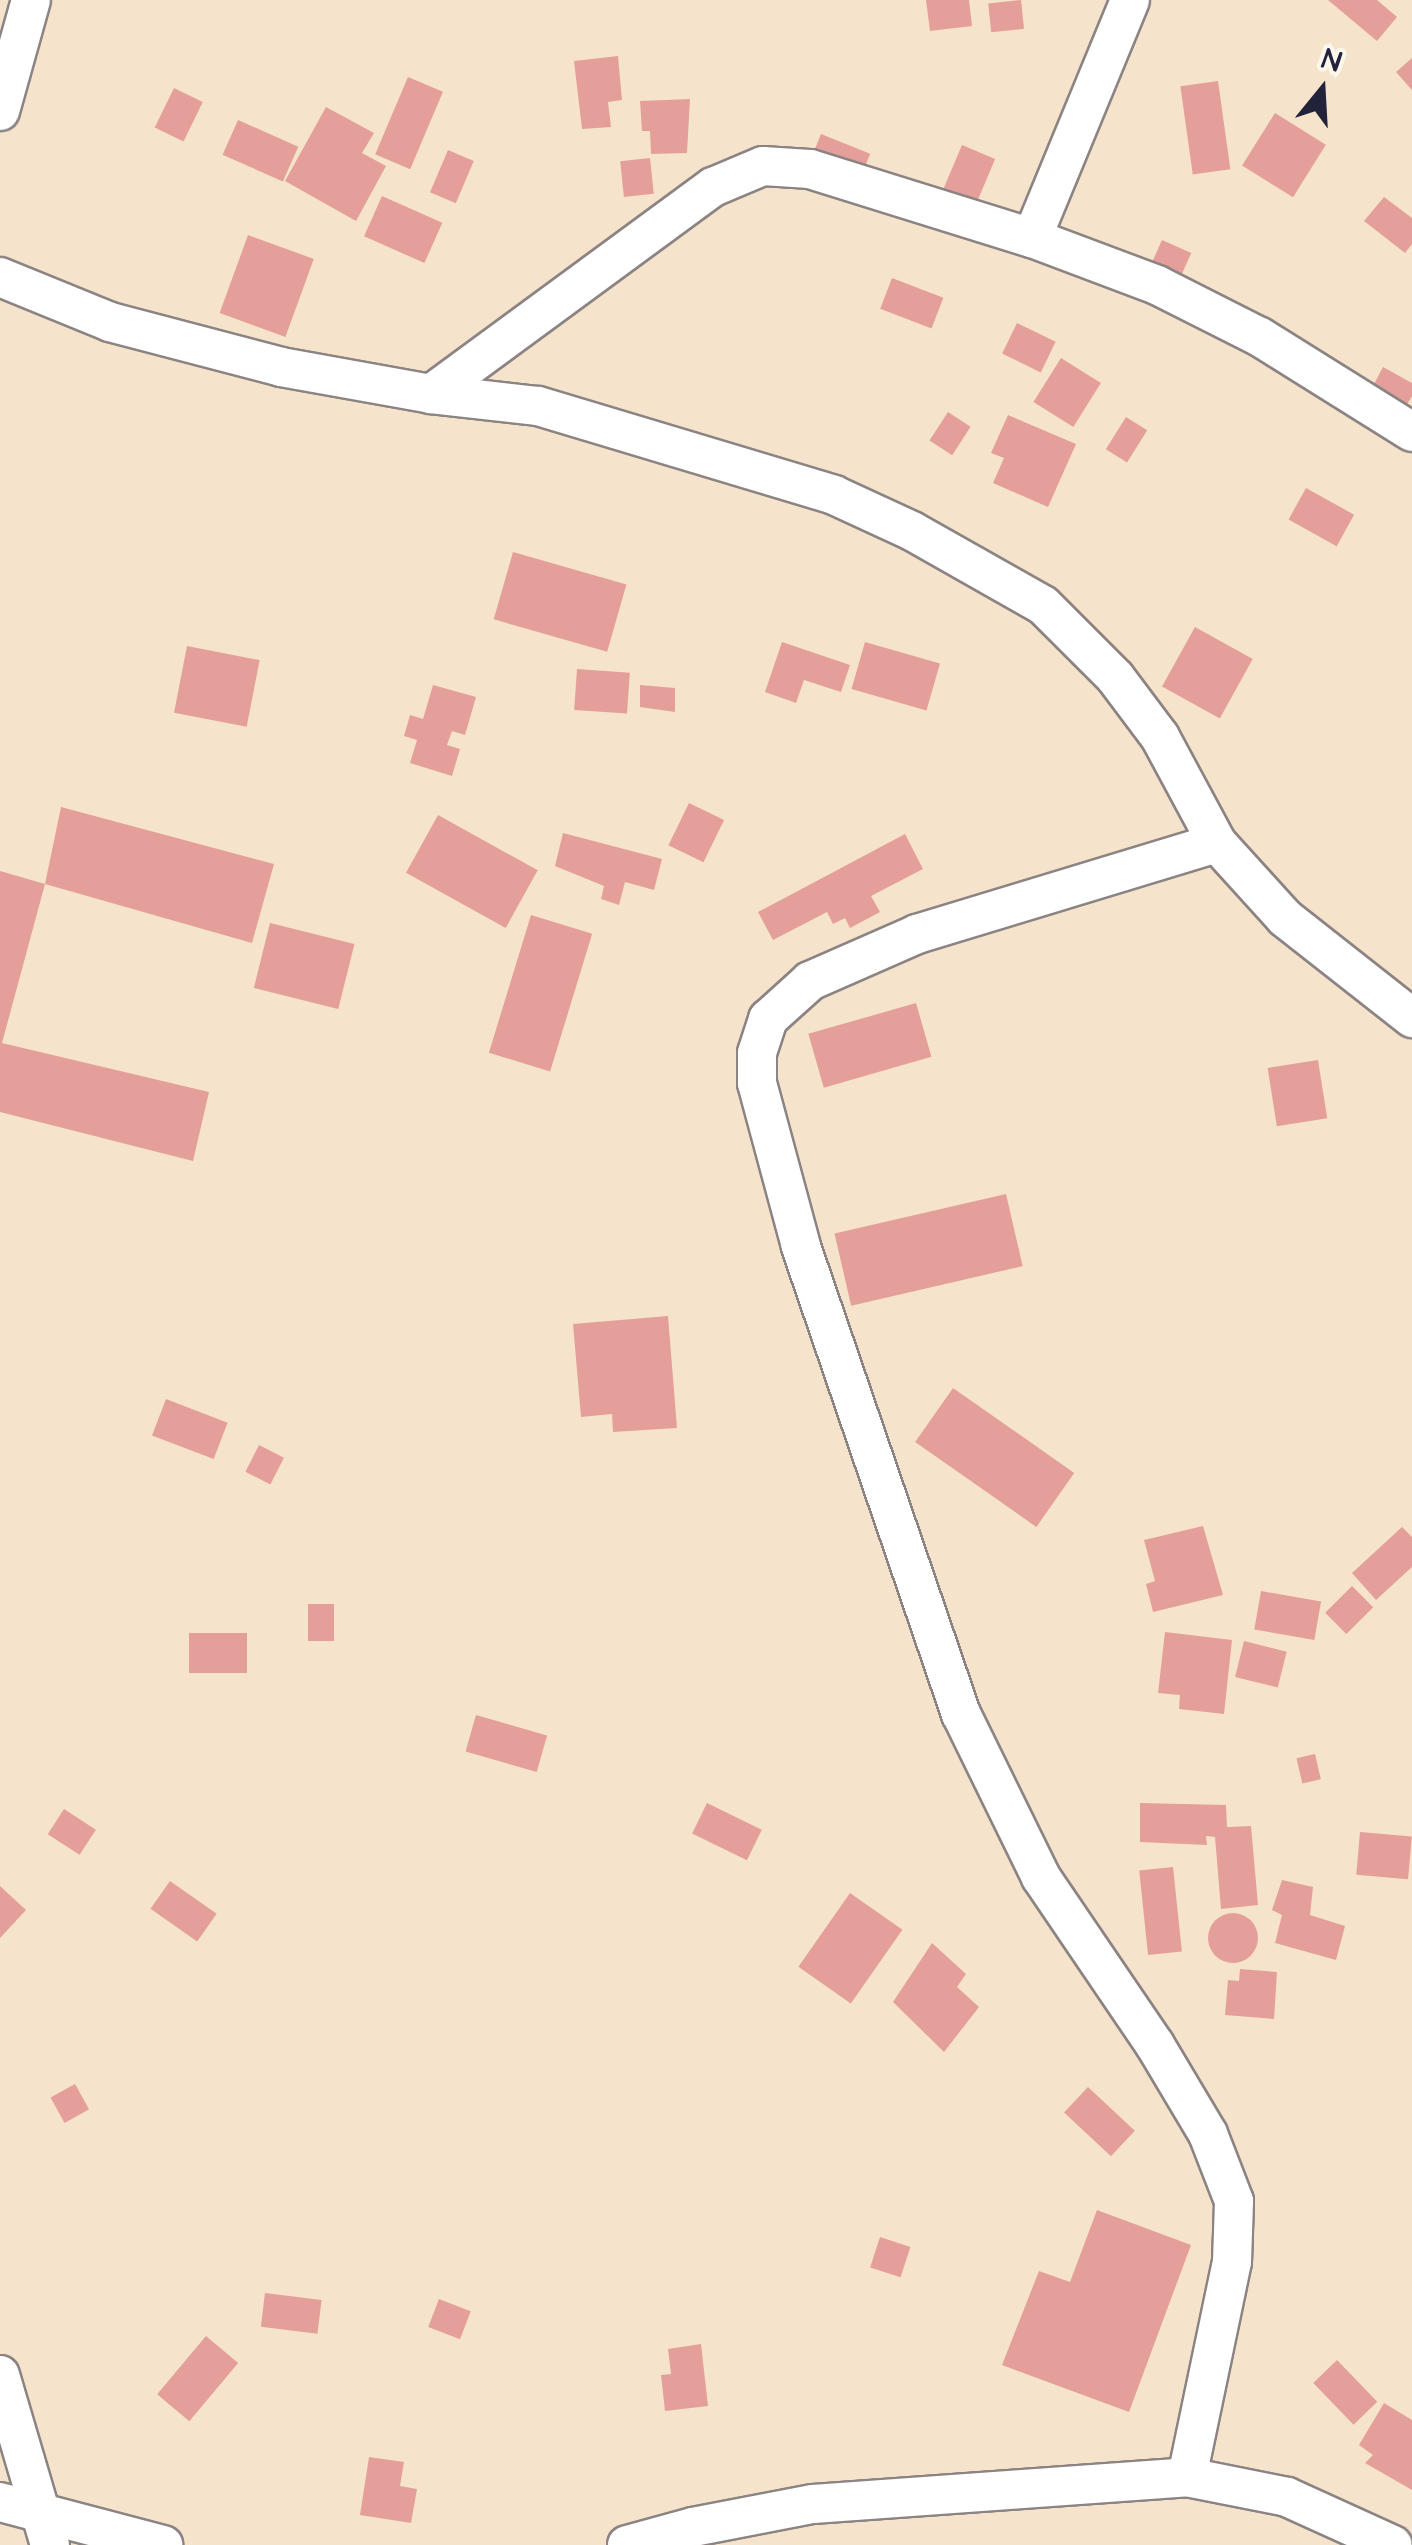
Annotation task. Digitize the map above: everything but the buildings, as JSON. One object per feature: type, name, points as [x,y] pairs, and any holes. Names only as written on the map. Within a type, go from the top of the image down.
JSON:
[{"type":"street","points":[[0,112],[30,0]]},
{"type":"street","points":[[1032,238],[1130,0]]},
{"type":"street","points":[[431,394],[713,187],[763,166],[810,170],[1032,238],[1157,285],[1260,337],[1412,432]]},
{"type":"street","points":[[0,277],[110,322],[281,367],[431,394],[538,406],[834,495],[912,531],[1043,604],[1115,678],[1160,737],[1217,843],[1285,918],[1412,1018]]},
{"type":"street","points":[[1187,2477],[1232,2262],[1234,2201],[1208,2134],[1155,2045],[1040,1877],[961,1714],[802,1246],[757,1082],[757,1053],[768,1019],[810,981],[917,934],[1217,843]]},
{"type":"street","points":[[0,2376],[46,2529]]},
{"type":"street","points":[[627,2545],[693,2526],[813,2504],[1187,2477],[1287,2496],[1393,2545]]},
{"type":"street","points":[[0,2502],[46,2529],[163,2545]]}]
